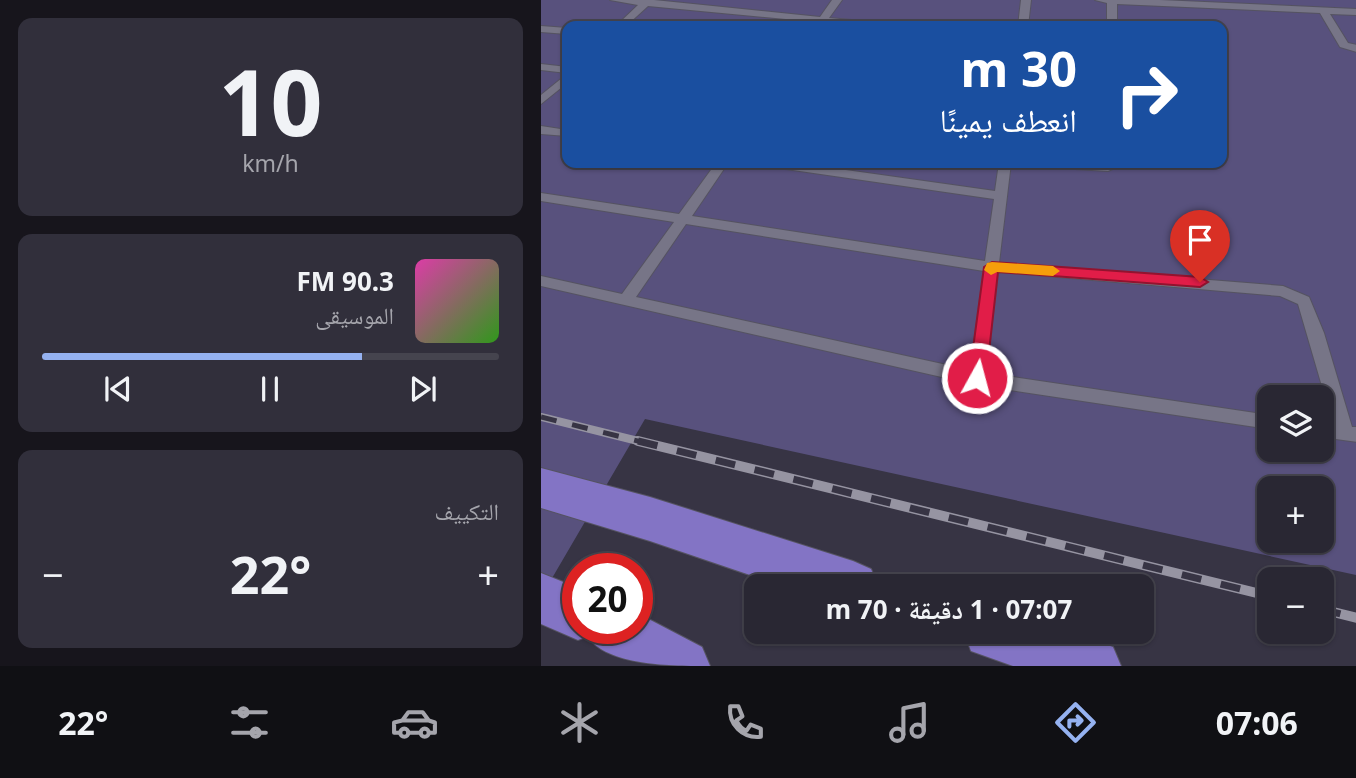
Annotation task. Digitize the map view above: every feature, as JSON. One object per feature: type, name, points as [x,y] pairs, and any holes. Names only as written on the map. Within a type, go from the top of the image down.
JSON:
[{"type":"highway","points":[[541,488],[650,519],[817,574]]},
{"type":"highway","points":[[541,598],[562,607]]},
{"type":"highway","points":[[641,644],[683,666]]},
{"type":"highway","points":[[1027,644],[1094,666]]},
{"type":"lane","points":[[615,0],[796,21]]},
{"type":"lane","points":[[822,21],[837,0]]},
{"type":"lane","points":[[1024,21],[1026,0]]},
{"type":"lane","points":[[1100,0],[1300,5],[1323,10],[1356,12]]},
{"type":"lane","points":[[1112,0],[1112,21]]},
{"type":"lane","points":[[626,21],[647,2]]},
{"type":"lane","points":[[1323,10],[1344,45],[1356,49]]},
{"type":"lane","points":[[541,29],[562,31]]},
{"type":"lane","points":[[541,67],[562,69]]},
{"type":"lane","points":[[541,101],[562,82]]},
{"type":"lane","points":[[541,130],[562,132]]},
{"type":"lane","points":[[626,300],[718,168]]},
{"type":"lane","points":[[807,168],[1001,196]]},
{"type":"lane","points":[[977,378],[1004,168]]},
{"type":"lane","points":[[541,197],[992,267],[1284,290],[1304,301],[1351,435]]},
{"type":"lane","points":[[541,281],[977,378],[1257,420]]},
{"type":"shaded area","points":[[541,0],[1356,0],[1356,575],[1334,570],[1334,567],[1320,567],[645,419],[567,553],[562,553],[562,561],[541,597]]},
{"type":"railway","points":[[541,417],[646,443]]},
{"type":"railway","points":[[638,441],[1257,593]]},
{"type":"railway","points":[[1334,612],[1357,618]]},
{"type":"slow traffic","points":[[991,270],[992,267],[1053,271]]},
{"type":"route","points":[[977,378],[992,267],[1200,282]]}]
